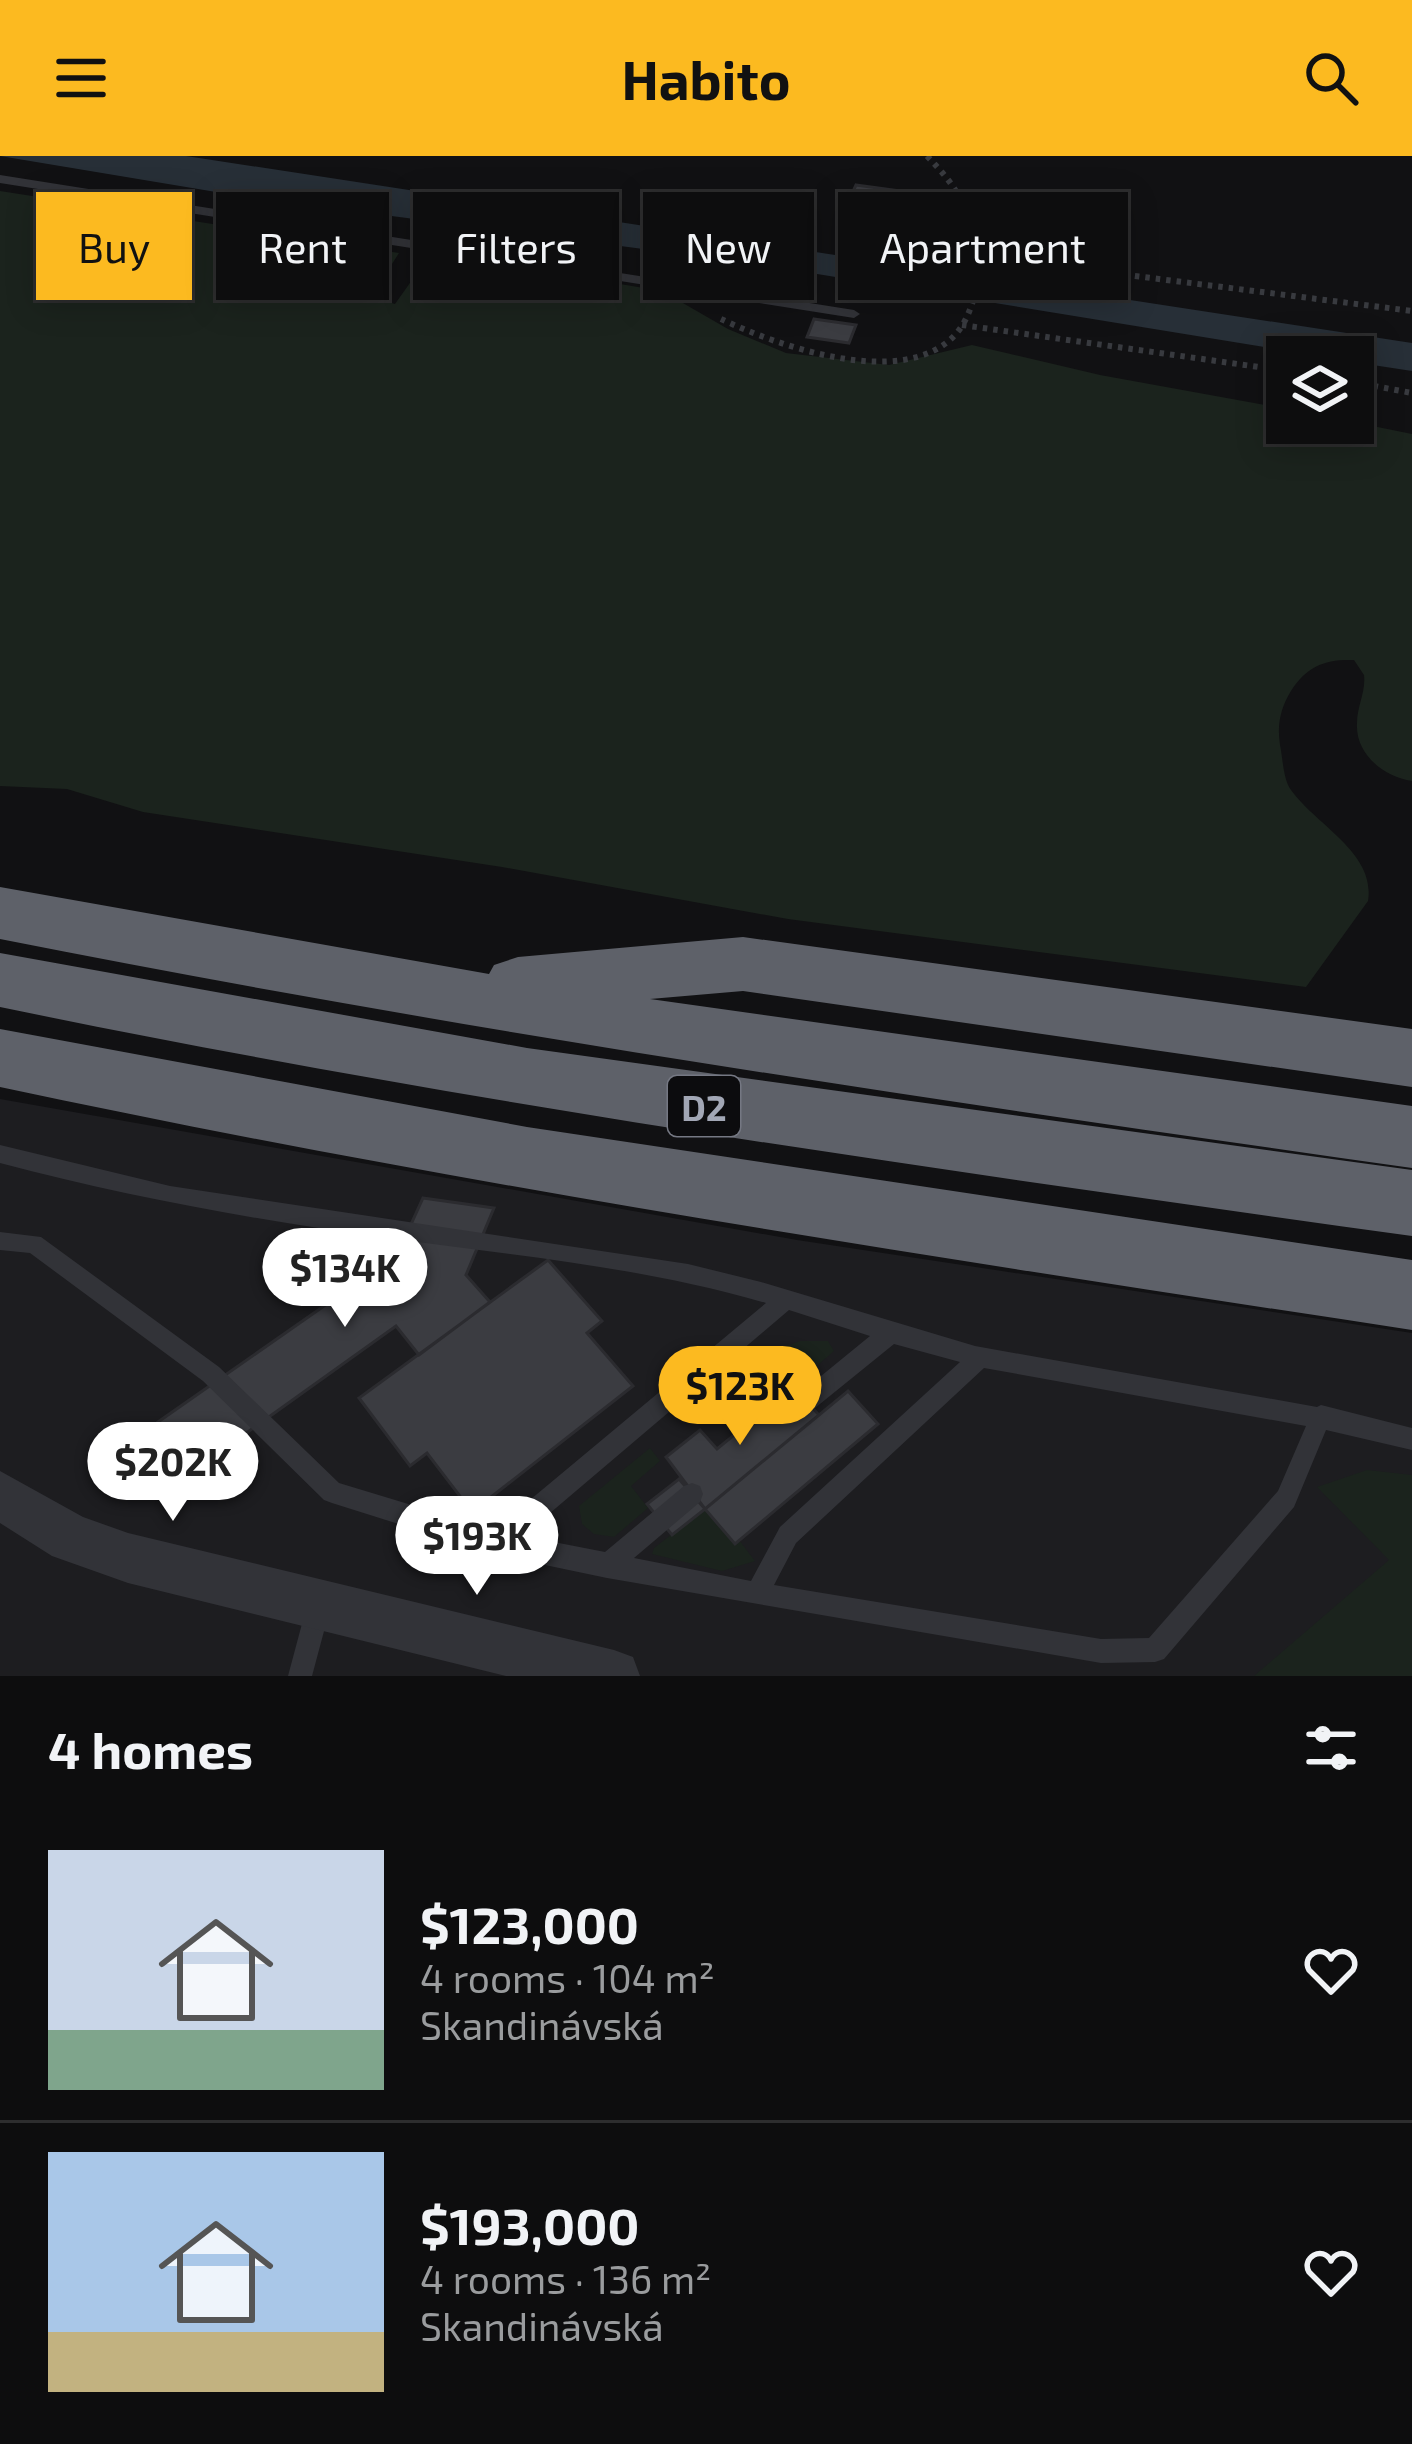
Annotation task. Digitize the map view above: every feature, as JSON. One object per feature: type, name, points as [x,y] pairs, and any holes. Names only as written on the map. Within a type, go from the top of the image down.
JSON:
[{"type":"highway","name":"D2","points":[[0,913],[735,1045],[1412,1137]]},
{"type":"highway","points":[[425,992],[743,964],[1412,1058]]},
{"type":"highway","name":"D2","points":[[0,980],[170,1016],[722,1109],[1412,1203]]},
{"type":"highway","points":[[0,1058],[127,1086],[702,1189],[1412,1295]]},
{"type":"street","points":[[0,1495],[70,1538],[128,1558],[614,1676]]},
{"type":"lane","points":[[0,178],[643,278]]},
{"type":"lane","points":[[773,300],[854,314]]},
{"type":"lane","points":[[0,1154],[77,1177],[189,1199],[690,1274],[888,1335],[981,1357],[1321,1416],[1412,1438]]},
{"type":"lane","points":[[0,1241],[34,1244],[211,1374],[332,1492],[497,1543],[607,1566],[1101,1651],[1155,1650],[1286,1499],[1321,1416]]},
{"type":"lane","points":[[497,1543],[786,1300]]},
{"type":"lane","points":[[806,1401],[888,1335]]},
{"type":"lane","points":[[757,1594],[788,1535],[981,1357]]},
{"type":"lane","points":[[607,1566],[692,1494]]},
{"type":"lane","points":[[300,1676],[319,1605]]},
{"type":"path","points":[[927,156],[961,192]]},
{"type":"path","points":[[1128,277],[1412,311]]},
{"type":"path","points":[[686,300],[760,340],[862,360],[903,360],[933,352],[952,340],[970,300]]},
{"type":"path","points":[[962,325],[1266,367]]},
{"type":"path","points":[[1374,386],[1412,393]]},
{"type":"shaded area","points":[[0,156],[186,156],[422,192],[413,192],[413,219],[389,216],[389,192],[216,192]]},
{"type":"shaded area","points":[[0,191],[36,197],[36,300],[192,300],[192,221],[216,225],[216,300],[381,300],[395,304],[413,279],[413,300],[619,300],[619,284],[643,288],[643,300],[678,300],[728,329],[786,353],[889,365],[972,345],[1100,375],[1266,405],[1266,444],[1374,444],[1374,426],[1412,434],[1412,781],[1382,769],[1361,745],[1357,723],[1364,675],[1354,660],[1326,663],[1304,675],[1287,698],[1279,724],[1288,785],[1354,854],[1368,884],[1368,901],[1306,987],[788,919],[502,867],[143,812],[67,789],[0,786]]},
{"type":"shaded area","points":[[619,222],[643,226],[643,249],[619,246]]},
{"type":"shaded area","points":[[814,252],[838,255],[838,277],[814,273]]},
{"type":"shaded area","points":[[976,300],[1128,300],[1366,336],[1266,336],[1266,347]]},
{"type":"shaded area","points":[[1374,337],[1412,343],[1412,371],[1374,365]]},
{"type":"shaded area","points":[[0,1099],[797,1240],[1412,1333],[1412,1676],[0,1676]]},
{"type":"shaded area","points":[[800,1341],[828,1341],[834,1351],[795,1385],[765,1354]]},
{"type":"shaded area","points":[[650,1448],[660,1461],[631,1486],[648,1508],[614,1537],[594,1534],[582,1524],[579,1506]]},
{"type":"shaded area","points":[[1367,1470],[1412,1475],[1412,1676],[1254,1676],[1389,1560],[1317,1487]]},
{"type":"shaded area","points":[[705,1509],[755,1561],[722,1571],[652,1554]]},
{"type":"building","points":[[856,185],[908,192],[853,192]]},
{"type":"building","points":[[814,319],[856,325],[849,343],[807,337]]},
{"type":"building","points":[[423,1198],[494,1208],[466,1275],[490,1302],[419,1355],[396,1326],[192,1472],[158,1422],[397,1255]]},
{"type":"building","points":[[548,1260],[602,1321],[587,1333],[633,1386],[472,1512],[427,1453],[410,1466],[359,1398]]},
{"type":"building","points":[[793,1387],[819,1415],[705,1509],[666,1457],[700,1430],[717,1449]]},
{"type":"building","points":[[848,1391],[878,1424],[735,1544],[705,1509]]},
{"type":"building","points":[[679,1479],[705,1509],[672,1535],[647,1504]]}]
